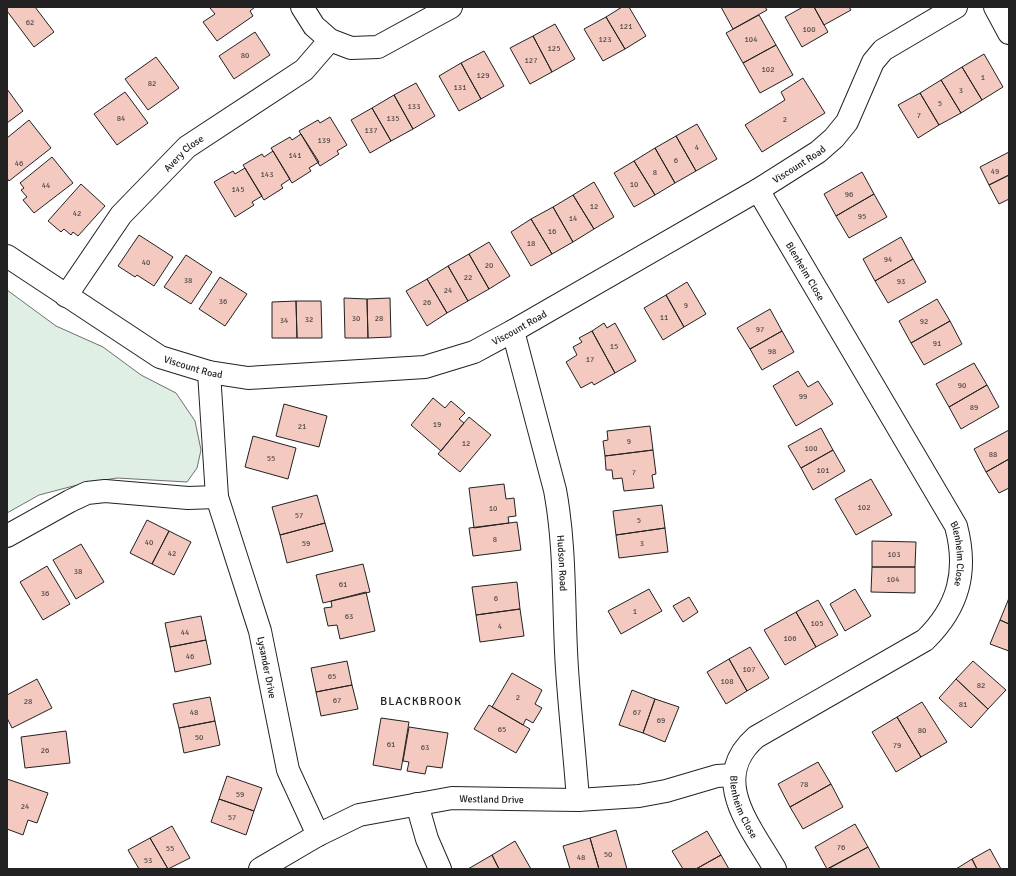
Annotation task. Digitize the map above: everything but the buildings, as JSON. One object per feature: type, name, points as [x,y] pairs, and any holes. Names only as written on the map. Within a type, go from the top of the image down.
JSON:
[{"type":"street","points":[[302,7],[314,26],[330,40],[351,48],[378,46],[451,7]]},
{"type":"street","name":"Viscount Road","points":[[7,256],[160,357],[209,372],[248,378],[425,367],[474,352],[513,331],[758,190],[818,152],[834,138],[847,122],[873,62],[883,50],[956,7]]},
{"type":"street","points":[[995,7],[1009,33]]},
{"type":"street","name":"Avery Close","points":[[66,296],[121,215],[187,147],[304,70],[330,40]]},
{"type":"street","name":"Blenheim Close","points":[[758,190],[956,526],[961,544],[962,564],[960,581],[947,613],[938,627],[925,640],[756,737],[744,747],[737,760],[734,775],[735,792],[740,809],[775,869]]},
{"type":"street","name":"Hudson Road","points":[[513,331],[559,510],[565,585],[567,669],[578,800]]},
{"type":"street","name":"Lysander Drive","points":[[209,372],[217,497],[260,631],[288,770],[318,835]]},
{"type":"street","points":[[7,536],[70,501],[87,494],[105,491],[188,498],[217,497]]},
{"type":"street","name":"Westland Drive","points":[[260,869],[318,835],[359,815],[452,798],[578,800],[639,796],[666,791],[716,776],[734,775]]},
{"type":"street","points":[[418,804],[426,839],[440,869]]},
{"type":"green space","points":[[7,290],[56,326],[103,347],[141,375],[176,393],[195,421],[201,450],[197,468],[187,482],[117,478],[85,483],[39,495],[7,513]]},
{"type":"district","name":"BLACKBROOK","points":[[421,701]]}]
